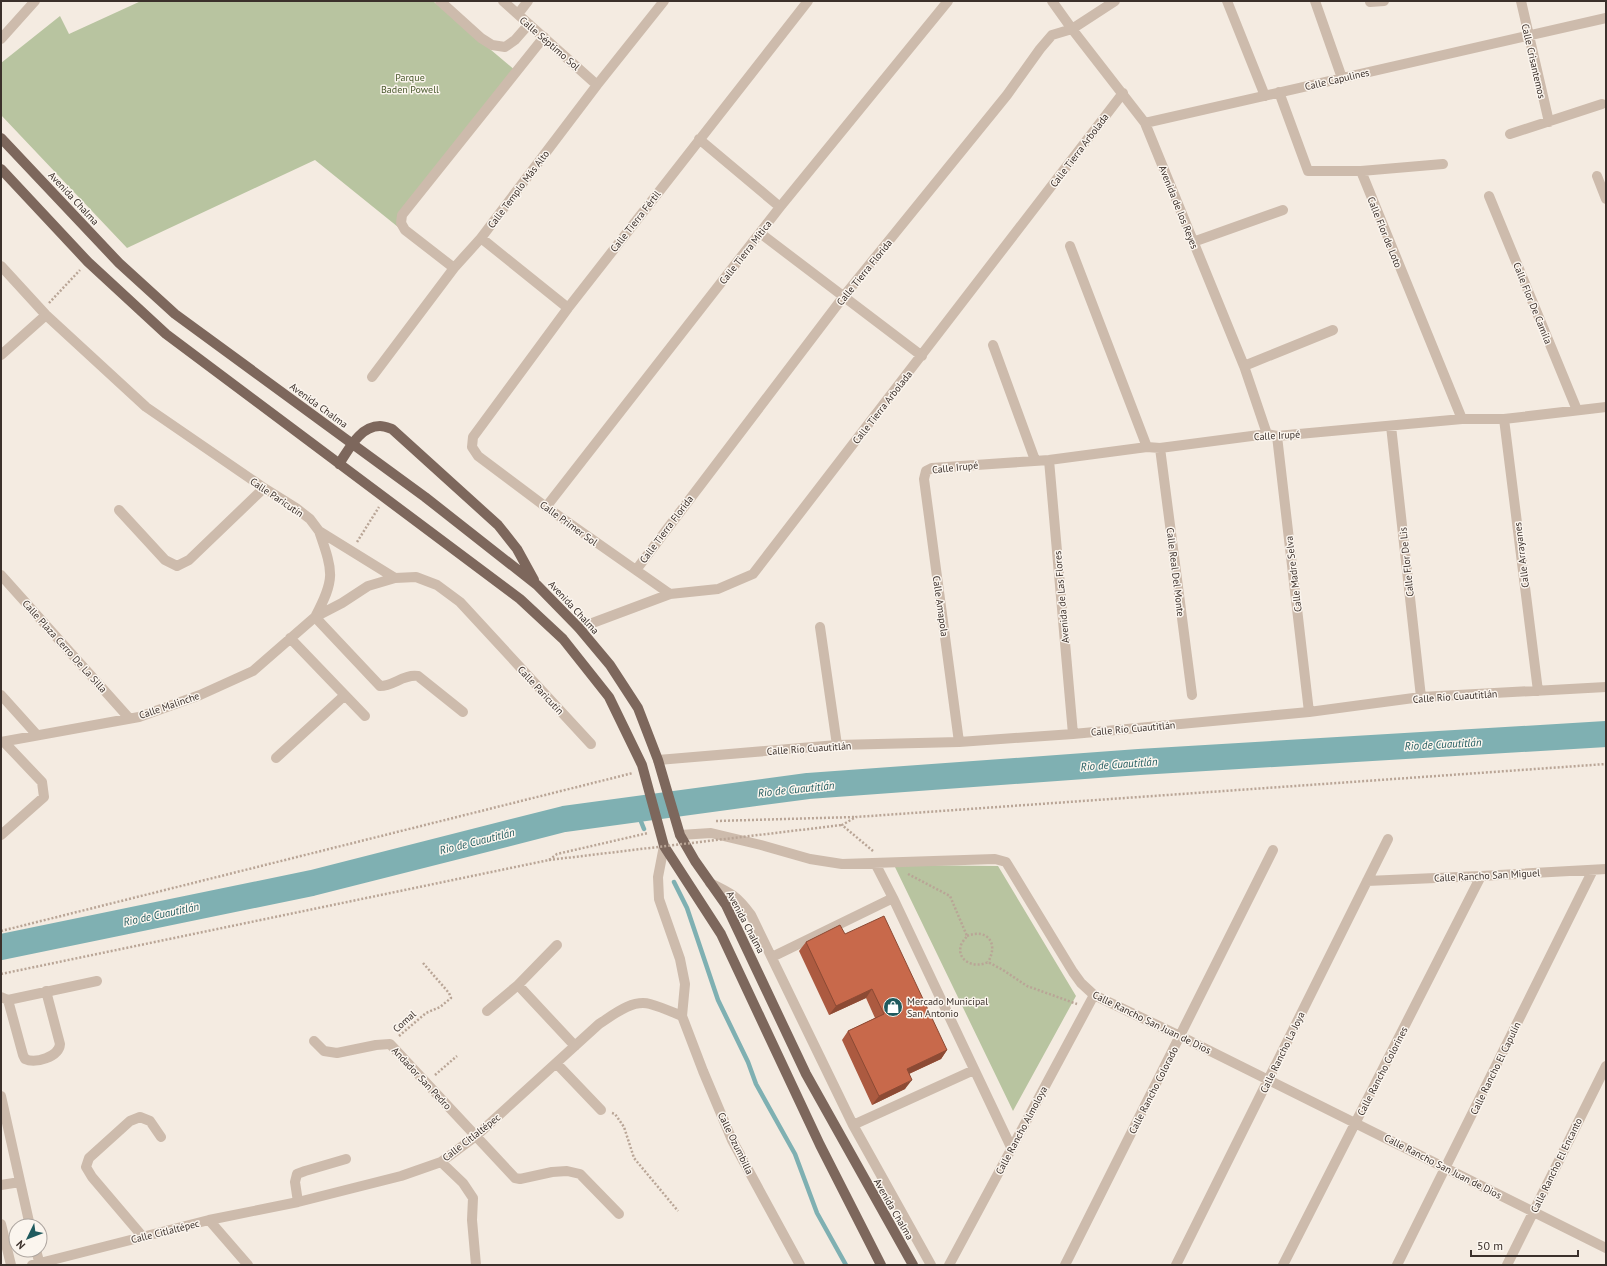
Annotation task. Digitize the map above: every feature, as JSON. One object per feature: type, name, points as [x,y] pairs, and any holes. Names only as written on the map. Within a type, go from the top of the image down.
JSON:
[{"type":"main road","name":"Avenida Chalma","points":[[1,138],[120,263],[175,314],[431,502],[537,585],[579,628],[610,665],[638,708],[658,760],[680,835],[695,862],[726,905],[806,1074],[913,1265]]},
{"type":"main road","points":[[1,168],[88,262],[166,334],[520,599],[563,639],[609,696],[644,770],[664,846],[721,934],[820,1144],[881,1265]]},
{"type":"main road","points":[[340,464],[353,444],[365,430],[380,426],[392,429],[498,525],[517,549],[537,585]]},
{"type":"street","points":[[1,39],[35,1]]},
{"type":"street","points":[[440,1],[481,38],[492,45],[505,47],[515,40],[529,24]]},
{"type":"street","name":"Calle Séptimo Sol","points":[[503,1],[597,84]]},
{"type":"street","points":[[518,14],[528,1]]},
{"type":"street","name":"Calle Templo Más Alto","points":[[372,377],[454,268],[480,238],[597,84],[664,1]]},
{"type":"street","name":"Calle Tierra Fértil","points":[[472,447],[473,438],[568,308],[808,1]]},
{"type":"street","name":"Calle Tierra Mítica","points":[[546,507],[780,207],[948,1]]},
{"type":"street","name":"Avenida de los Reyes","points":[[1052,1],[1145,123],[1272,435]]},
{"type":"street","name":"Calle Tierra Florida","points":[[636,570],[844,296],[1007,95],[1040,49],[1052,35],[1072,29],[1115,1]]},
{"type":"street","points":[[1227,1],[1265,96]]},
{"type":"street","points":[[1315,1],[1342,78]]},
{"type":"street","points":[[1370,2],[1384,1]]},
{"type":"street","name":"Calle Crisantemos","points":[[1521,1],[1549,122]]},
{"type":"street","name":"Calle Capulines","points":[[1145,123],[1606,18]]},
{"type":"street","points":[[454,268],[405,230],[401,223],[402,215],[544,37]]},
{"type":"street","points":[[1279,92],[1305,167],[1308,171],[1361,171],[1443,164]]},
{"type":"street","name":"Calle Tierra Arbolada","points":[[579,628],[670,594],[718,589],[753,574],[1123,93]]},
{"type":"street","points":[[1510,134],[1602,104]]},
{"type":"street","points":[[699,139],[780,207]]},
{"type":"street","name":"Calle Flor de Loto","points":[[1361,171],[1462,419]]},
{"type":"street","points":[[1597,176],[1606,199]]},
{"type":"street","name":"Calle Flor De Camila","points":[[1489,196],[1577,410]]},
{"type":"street","points":[[1193,242],[1283,210]]},
{"type":"street","points":[[760,233],[922,356]]},
{"type":"street","points":[[480,238],[568,308]]},
{"type":"street","points":[[1070,246],[1147,447]]},
{"type":"street","name":"Calle Paricutín","points":[[1,266],[44,313],[146,407],[264,488],[296,508],[310,519],[319,532],[395,578],[416,577],[437,585],[460,602],[591,744]]},
{"type":"street","points":[[1,355],[44,313]]},
{"type":"street","points":[[1244,366],[1333,330]]},
{"type":"street","points":[[993,345],[1035,460]]},
{"type":"street","name":"Calle Irupé","points":[[926,471],[932,468],[1049,460],[1147,447],[1160,448],[1272,435],[1462,419],[1504,419],[1606,407]]},
{"type":"street","name":"Calle Arrayanes","points":[[1504,419],[1538,691]]},
{"type":"street","name":"Calle Flor De Lis","points":[[1391,426],[1421,697]]},
{"type":"street","name":"Calle Madre Selva","points":[[1272,435],[1309,712]]},
{"type":"street","name":"Calle Primer Sol","points":[[472,447],[478,456],[546,507],[670,594]]},
{"type":"street","name":"Calle Real Del Monte","points":[[1160,448],[1192,695]]},
{"type":"street","name":"Avenida de Las Flores","points":[[1049,460],[1073,734]]},
{"type":"street","name":"Calle Amapola","points":[[926,471],[924,479],[959,742]]},
{"type":"street","points":[[119,510],[165,560],[177,566],[189,560],[264,488]]},
{"type":"street","name":"Calle Malinche","points":[[315,616],[325,598],[331,580],[330,566],[319,532]]},
{"type":"street","name":"Calle Plaza Cerro De La Silla","points":[[1,575],[129,718]]},
{"type":"street","name":"Calle Malinche","points":[[2,742],[139,717],[200,695],[253,671],[315,616],[368,586],[395,578]]},
{"type":"street","points":[[315,616],[380,686],[386,686],[410,675],[418,676],[463,712]]},
{"type":"street","points":[[820,627],[837,745]]},
{"type":"street","points":[[290,638],[365,716]]},
{"type":"street","name":"Calle Río Cuautitlán","points":[[658,760],[837,745],[959,742],[1073,734],[1309,712],[1421,697],[1606,687]]},
{"type":"street","points":[[1,695],[37,735]]},
{"type":"street","points":[[276,758],[345,695]]},
{"type":"street","points":[[1,835],[44,796],[42,782],[2,742]]},
{"type":"street","name":"Calle Rancho San Juan de Dios","points":[[680,835],[711,833],[810,859],[842,864],[995,859],[1006,862],[1073,972],[1081,983],[1094,995],[1356,1122],[1606,1248]]},
{"type":"street","name":"Calle Rancho La Joya","points":[[1176,1265],[1388,839]]},
{"type":"street","points":[[664,846],[658,877],[659,899],[680,959],[685,984],[682,1016]]},
{"type":"street","name":"Calle Rancho Colorado","points":[[1066,1265],[1273,850]]},
{"type":"street","points":[[875,863],[1011,1147]]},
{"type":"street","name":"Calle Rancho San Miguel","points":[[1367,880],[1606,869]]},
{"type":"street","name":"Calle Rancho El Capulín","points":[[1397,1265],[1593,870]]},
{"type":"street","name":"Calle Rancho Colorines","points":[[1283,1265],[1480,876]]},
{"type":"street","points":[[710,883],[733,894],[741,901],[751,915],[853,1125],[931,1265]]},
{"type":"street","points":[[772,957],[893,898]]},
{"type":"street","points":[[487,1011],[518,985],[557,945]]},
{"type":"street","points":[[46,991],[60,1044],[59,1048],[54,1054],[34,1061],[25,1059],[22,1055],[5,999],[97,981]]},
{"type":"street","points":[[518,985],[575,1046]]},
{"type":"street","name":"Calle Rancho Almoloya","points":[[949,1265],[1011,1147],[1094,995]]},
{"type":"street","name":"Calle Citlaltépec","points":[[37,1264],[209,1220],[298,1202],[401,1176],[441,1162],[476,1136],[557,1064],[599,1024],[632,1005],[648,1003],[682,1016]]},
{"type":"street","name":"Calle Ozumbilla","points":[[682,1016],[732,1140],[800,1265]]},
{"type":"street","name":"Andador San Pedro","points":[[314,1041],[324,1051],[337,1053],[376,1045],[390,1044],[515,1178],[520,1179],[552,1172],[567,1171],[580,1174],[619,1214]]},
{"type":"street","points":[[557,1064],[601,1110]]},
{"type":"street","name":"Calle Rancho El Encanto","points":[[1507,1265],[1606,1066]]},
{"type":"street","points":[[853,1125],[974,1070]]},
{"type":"street","points":[[1,1096],[28,1218]]},
{"type":"street","points":[[143,1237],[92,1177],[86,1167],[89,1158],[130,1122],[140,1117],[150,1121],[161,1137]]},
{"type":"street","points":[[298,1202],[295,1182],[297,1174],[346,1159]]},
{"type":"street","points":[[441,1162],[463,1183],[473,1198],[472,1220],[476,1265]]},
{"type":"street","points":[[1,1185],[20,1182]]},
{"type":"street","points":[[209,1220],[248,1265]]},
{"type":"street","points":[[1,1224],[10,1265]]},
{"type":"path","points":[[44,313],[88,262]]},
{"type":"path","points":[[351,551],[385,497]]},
{"type":"path","points":[[715,821],[856,817],[1606,764]]},
{"type":"path","points":[[1,931],[644,770]]},
{"type":"path","points":[[1,974],[549,860],[842,825],[856,817]]},
{"type":"path","points":[[842,825],[887,863]]},
{"type":"path","points":[[549,860],[557,854],[660,830]]},
{"type":"path","points":[[908,874],[950,896],[967,936]]},
{"type":"path","points":[[975,933],[983,934],[990,939],[993,954],[988,962],[982,965],[973,966],[966,962],[961,953],[961,944],[967,936],[975,933]]},
{"type":"path","points":[[988,962],[1004,970],[1027,986],[1087,1007]]},
{"type":"path","name":"Comal","points":[[390,1044],[426,1012],[440,1007],[451,998],[449,993],[423,963]]},
{"type":"path","points":[[426,1083],[457,1056]]},
{"type":"path","points":[[601,1110],[614,1114],[624,1127],[634,1158],[678,1211]]},
{"type":"green space","name":"Parque Baden Powell","points":[[141,1],[433,1],[516,71],[398,227],[315,160],[127,248],[1,115],[1,63],[60,16],[69,34]]},
{"type":"green space","points":[[894,865],[998,866],[1076,996],[1013,1111]]},
{"type":"building","name":"Mercado Municipal San Antonio","points":[[884,916],[947,1050],[907,1069],[912,1080],[879,1096],[848,1031],[884,1014],[872,989],[836,1006],[806,942],[840,925],[845,934]]},
{"type":"waterway","name":"Rio de Cuautitlán","points":[[1,947],[312,883],[564,819],[808,786],[1139,762],[1606,734]]},
{"type":"waterway","points":[[636,809],[644,829]]},
{"type":"waterway","points":[[674,882],[687,908],[718,1000],[748,1062],[756,1084],[795,1154],[817,1213],[846,1265]]},
{"type":"place","name":"Mercado Municipal San Antonio","points":[[893,1007]]}]
